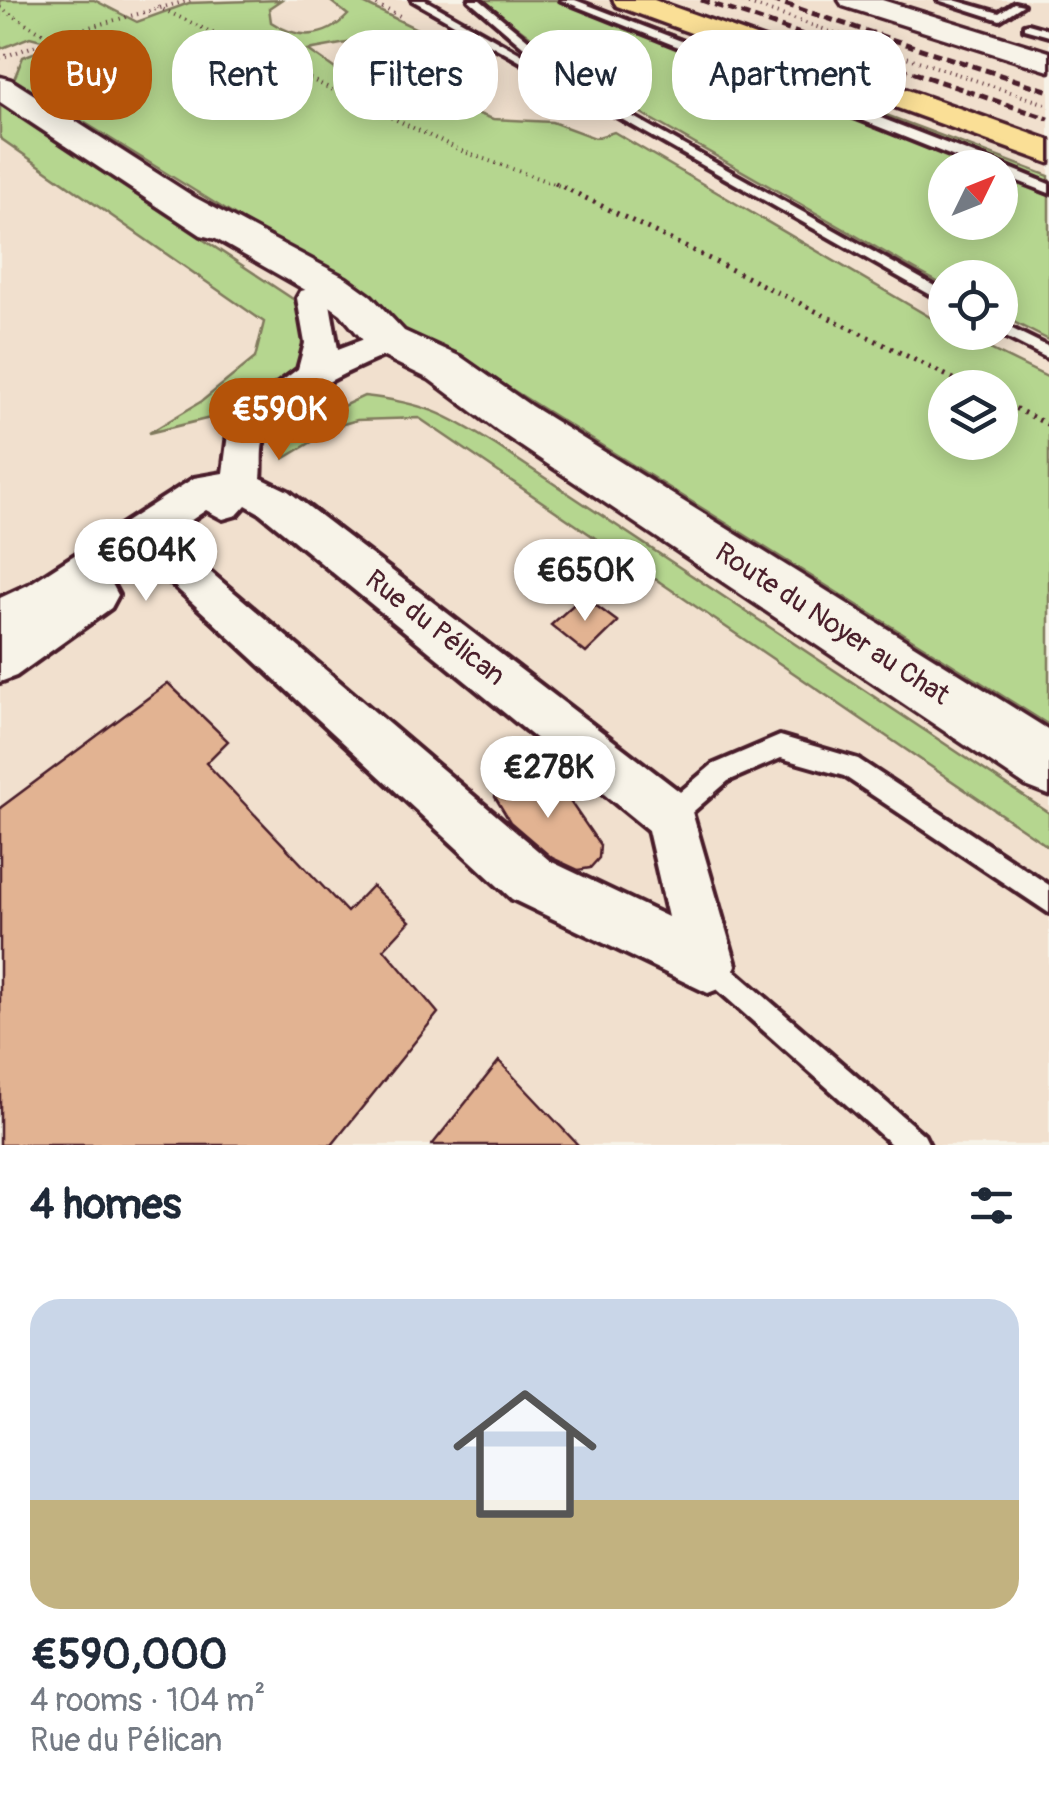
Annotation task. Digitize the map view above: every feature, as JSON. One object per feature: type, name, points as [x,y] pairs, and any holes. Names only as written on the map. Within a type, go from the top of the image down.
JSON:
[{"type":"main road","points":[[627,0],[1049,152]]},
{"type":"street","points":[[853,0],[1049,62]]},
{"type":"street","name":"Route du Noyer au Chat","points":[[0,87],[186,206],[313,298],[372,352],[514,418],[1049,765]]},
{"type":"street","name":"Route du Noyer au Chat","points":[[186,206],[331,286],[356,305],[372,352]]},
{"type":"street","points":[[313,298],[322,343],[314,375]]},
{"type":"street","points":[[0,662],[224,504],[242,486],[247,434],[262,414],[314,375],[372,352]]},
{"type":"street","points":[[247,434],[293,417],[372,352]]},
{"type":"street","points":[[0,619],[43,598],[208,489],[242,486]]},
{"type":"street","name":"Rue du Pélican","points":[[242,486],[274,502],[670,816]]},
{"type":"street","points":[[159,550],[531,880],[708,964]]},
{"type":"street","points":[[670,816],[708,964]]},
{"type":"lane","points":[[417,0],[518,56]]},
{"type":"lane","points":[[474,0],[518,36]]},
{"type":"lane","points":[[566,0],[952,150]]},
{"type":"lane","points":[[944,0],[1000,17],[1018,5],[1002,0]]},
{"type":"lane","points":[[1028,27],[1049,33]]},
{"type":"lane","points":[[624,120],[928,289]]},
{"type":"lane","points":[[1018,176],[1049,189]]},
{"type":"lane","points":[[1018,338],[1049,354]]},
{"type":"lane","points":[[670,816],[720,773],[780,747],[850,767],[1049,900]]},
{"type":"lane","points":[[708,964],[914,1145]]},
{"type":"path","points":[[83,30],[190,0]]},
{"type":"path","points":[[737,0],[1049,105]]},
{"type":"path","points":[[0,8],[38,30]]},
{"type":"path","points":[[158,8],[464,152],[540,176],[935,370]]},
{"type":"path","points":[[0,58],[30,47]]},
{"type":"path","points":[[1018,410],[1049,425]]},
{"type":"shaded area","points":[[0,0],[1049,0],[1049,1145],[0,1145]]},
{"type":"green space","points":[[0,0],[94,0],[137,22],[189,3],[281,0],[269,8],[271,22],[286,30],[172,30],[172,120],[313,120],[313,53],[333,67],[333,120],[498,119],[552,122],[595,138],[614,132],[928,316],[928,350],[992,350],[1049,378],[1049,725],[476,367],[396,336],[357,291],[80,120],[152,120],[152,30],[30,30],[30,37],[0,49]]},
{"type":"green space","points":[[329,0],[357,0],[419,30],[333,30],[333,45],[313,49],[313,34],[330,29],[348,15]]},
{"type":"green space","points":[[481,0],[580,0],[672,35],[672,120],[900,120],[980,150],[928,150],[928,240],[1018,240],[1018,164],[1049,176],[1049,340],[1018,324],[1018,260],[928,260],[928,276],[652,120],[652,30],[521,30],[501,19]]},
{"type":"green space","points":[[30,54],[30,89],[14,79],[23,57]]},
{"type":"green space","points":[[0,105],[302,305],[312,338],[301,367],[255,407],[149,433],[202,401],[255,358],[264,322],[0,138]]},
{"type":"green space","points":[[364,396],[434,412],[497,446],[1049,813],[1049,847],[419,418],[357,420],[340,425],[285,458],[292,430]]},
{"type":"building","points":[[583,596],[618,622],[586,653],[551,625]]},
{"type":"building","points":[[168,683],[228,741],[206,763],[347,912],[372,886],[410,921],[384,949],[438,1013],[332,1145],[0,1145],[0,808]]},
{"type":"building","points":[[517,773],[567,797],[600,845],[599,858],[590,868],[578,870],[552,858],[510,822],[495,797],[496,784],[504,776]]},
{"type":"building","points":[[499,1061],[578,1145],[432,1145]]},
{"type":"railway","points":[[701,0],[1049,119]]},
{"type":"railway","points":[[772,0],[1049,91]]}]
